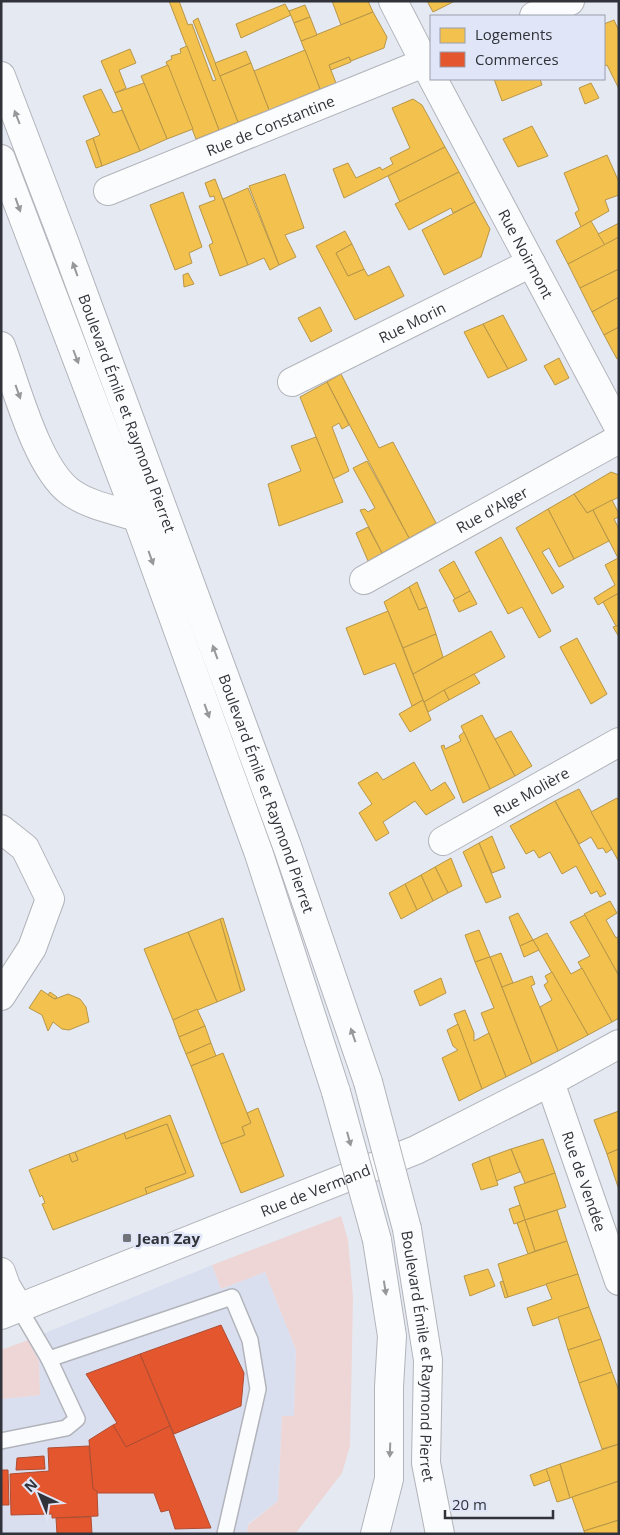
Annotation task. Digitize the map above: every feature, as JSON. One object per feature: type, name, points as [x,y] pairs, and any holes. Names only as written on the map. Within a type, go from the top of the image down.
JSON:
[{"type":"street","name":"Rue Noirmont","points":[[393,1],[430,69]]},
{"type":"street","points":[[536,15],[570,1]]},
{"type":"street","name":"Rue de Constantine","points":[[108,191],[430,69]]},
{"type":"street","name":"Boulevard Émile et Raymond Pierret","points":[[1,76],[68,250],[288,846],[368,1082],[408,1228],[428,1360],[426,1463],[440,1534]]},
{"type":"street","name":"Rue Noirmont","points":[[436,80],[619,428]]},
{"type":"street","name":"Boulevard Émile et Raymond Pierret","points":[[1,159],[136,517],[259,854],[336,1092],[377,1240],[392,1336],[389,1386],[388,1480],[375,1534]]},
{"type":"street","name":"Rue Morin","points":[[292,382],[531,263]]},
{"type":"street","points":[[1,346],[43,459],[56,477],[69,491],[94,504],[136,517]]},
{"type":"street","name":"Rue d'Alger","points":[[364,580],[619,439]]},
{"type":"street","name":"Rue Molière","points":[[443,841],[619,742]]},
{"type":"street","points":[[1,829],[24,848],[50,899],[32,948],[1,996]]},
{"type":"street","name":"Rue de Vermand","points":[[10,1311],[416,1150],[550,1082],[619,1044]]},
{"type":"street","name":"Rue de Vendée","points":[[550,1082],[619,1281]]},
{"type":"street","points":[[1,1272],[6,1286],[10,1311]]},
{"type":"lane","points":[[49,1359],[232,1297],[250,1340],[258,1389],[225,1534]]},
{"type":"lane","points":[[1,1441],[66,1428],[77,1419],[49,1359],[10,1311]]},
{"type":"shaded area","points":[[341,1216],[348,1240],[353,1297],[350,1446],[342,1473],[295,1534],[247,1534],[248,1525],[278,1501],[282,1416],[294,1416],[296,1350],[265,1272],[221,1289],[212,1265]]},
{"type":"shaded area","points":[[212,1265],[221,1289],[265,1272],[296,1350],[294,1416],[282,1416],[278,1501],[248,1524],[247,1534],[1,1534],[1,1399],[40,1395],[39,1361],[28,1340]]},
{"type":"shaded area","points":[[28,1340],[39,1361],[40,1395],[1,1399],[1,1350]]},
{"type":"building: Logements","points":[[169,1],[179,1],[188,25],[192,24],[213,81],[216,80],[193,21],[198,18],[238,122],[219,130]]},
{"type":"building: Logements","points":[[332,1],[368,1],[373,12],[341,25]]},
{"type":"building: Logements","points":[[427,1],[453,1],[453,2],[433,12]]},
{"type":"building: Logements","points":[[285,4],[291,15],[241,38],[236,24]]},
{"type":"building: Logements","points":[[305,5],[310,17],[294,23],[289,11]]},
{"type":"building: Logements","points":[[373,12],[387,37],[384,48],[351,61],[349,57],[329,65],[336,83],[320,89],[301,41]]},
{"type":"building: Logements","points":[[310,17],[317,35],[301,41],[294,23]]},
{"type":"building: Logements","points":[[614,20],[619,31],[619,89],[607,65],[605,66],[605,24]]},
{"type":"building: Logements","points":[[187,46],[219,130],[196,139],[166,62],[172,59],[171,56],[181,53],[180,49]]},
{"type":"building: Logements","points":[[130,49],[136,63],[119,70],[126,88],[115,93],[101,61]]},
{"type":"building: Logements","points":[[305,50],[320,89],[269,110],[254,71]]},
{"type":"building: Logements","points":[[246,51],[251,63],[220,76],[215,63]]},
{"type":"building: Logements","points":[[349,57],[351,62],[331,70],[329,65]]},
{"type":"building: Logements","points":[[251,63],[269,110],[238,122],[220,76]]},
{"type":"building: Logements","points":[[168,65],[193,129],[167,139],[141,76]]},
{"type":"building: Logements","points":[[494,80],[540,80],[542,85],[502,101]]},
{"type":"building: Logements","points":[[144,83],[167,139],[140,151],[115,93]]},
{"type":"building: Logements","points":[[591,83],[599,98],[585,104],[579,88]]},
{"type":"building: Logements","points":[[101,89],[113,113],[122,110],[140,151],[102,166],[93,138],[100,135],[83,96]]},
{"type":"building: Logements","points":[[413,99],[422,105],[445,147],[344,198],[333,169],[348,163],[356,178],[380,167],[382,170],[393,164],[390,158],[410,148],[392,108]]},
{"type":"building: Logements","points":[[532,126],[548,156],[518,167],[503,139]]},
{"type":"building: Logements","points":[[93,138],[102,166],[96,168],[86,141]]},
{"type":"building: Logements","points":[[445,147],[459,172],[400,202],[388,176]]},
{"type":"building: Logements","points":[[607,155],[619,182],[619,195],[605,200],[609,211],[581,227],[575,213],[579,210],[564,173]]},
{"type":"building: Logements","points":[[459,172],[475,202],[453,213],[451,208],[409,230],[395,204]]},
{"type":"building: Logements","points":[[285,174],[304,228],[285,235],[296,257],[279,265],[249,186]]},
{"type":"building: Logements","points":[[215,179],[248,265],[220,276],[209,245],[213,243],[199,206],[215,200],[214,196],[210,197],[205,183]]},
{"type":"building: Logements","points":[[248,188],[279,265],[270,270],[264,258],[248,265],[223,199]]},
{"type":"building: Logements","points":[[183,192],[202,247],[189,253],[192,263],[175,270],[150,205]]},
{"type":"building: Logements","points":[[475,202],[490,229],[481,257],[444,275],[422,230]]},
{"type":"building: Logements","points":[[591,221],[605,245],[568,264],[556,241]]},
{"type":"building: Logements","points":[[619,223],[619,237],[605,245],[598,234]]},
{"type":"building: Logements","points":[[345,231],[352,244],[336,253],[348,276],[364,269],[368,276],[389,266],[404,296],[355,320],[316,246]]},
{"type":"building: Logements","points":[[619,237],[619,269],[580,288],[568,264]]},
{"type":"building: Logements","points":[[352,244],[364,269],[348,276],[336,253]]},
{"type":"building: Logements","points":[[619,269],[619,297],[592,312],[580,288]]},
{"type":"building: Logements","points":[[188,273],[194,284],[184,287],[183,275]]},
{"type":"building: Logements","points":[[619,297],[619,327],[604,335],[592,312]]},
{"type":"building: Logements","points":[[320,307],[332,331],[311,342],[298,318]]},
{"type":"building: Logements","points":[[503,315],[527,360],[508,369],[483,324]]},
{"type":"building: Logements","points":[[483,324],[508,369],[488,378],[464,332]]},
{"type":"building: Logements","points":[[619,327],[619,358],[617,359],[604,335]]},
{"type":"building: Logements","points":[[559,358],[569,378],[555,385],[544,366]]},
{"type":"building: Logements","points":[[341,374],[379,448],[393,442],[436,523],[409,538],[327,382]]},
{"type":"building: Logements","points":[[327,382],[349,425],[342,429],[339,423],[332,427],[349,471],[333,479],[300,397]]},
{"type":"building: Logements","points":[[316,437],[343,502],[279,526],[268,484],[301,471],[291,446]]},
{"type":"building: Logements","points":[[367,461],[409,538],[382,553],[360,510],[365,509],[368,512],[375,508],[353,468]]},
{"type":"building: Logements","points":[[611,472],[619,475],[619,497],[587,513],[574,494]]},
{"type":"building: Logements","points":[[574,494],[587,513],[593,510],[609,541],[574,559],[548,509]]},
{"type":"building: Logements","points":[[612,500],[619,514],[619,517],[614,519],[619,529],[618,558],[593,510]]},
{"type":"building: Logements","points":[[548,509],[574,559],[559,567],[549,548],[542,552],[564,587],[552,594],[516,528]]},
{"type":"building: Logements","points":[[368,527],[382,553],[368,561],[356,533]]},
{"type":"building: Logements","points":[[501,537],[551,631],[539,638],[522,607],[508,614],[475,552]]},
{"type":"building: Logements","points":[[618,558],[619,593],[598,605],[594,598],[615,585],[605,565]]},
{"type":"building: Logements","points":[[454,561],[470,591],[455,599],[439,570]]},
{"type":"building: Logements","points":[[417,582],[427,607],[419,610],[409,587]]},
{"type":"building: Logements","points":[[409,587],[419,610],[427,607],[436,634],[403,648],[384,602]]},
{"type":"building: Logements","points":[[470,591],[477,604],[459,612],[453,600]]},
{"type":"building: Logements","points":[[619,593],[619,625],[616,626],[603,602]]},
{"type":"building: Logements","points":[[388,611],[423,700],[412,706],[395,663],[364,675],[346,628]]},
{"type":"building: Logements","points":[[619,625],[619,637],[613,627]]},
{"type":"building: Logements","points":[[491,631],[505,657],[424,702],[413,674]]},
{"type":"building: Logements","points":[[436,634],[443,657],[413,674],[403,648]]},
{"type":"building: Logements","points":[[577,638],[607,694],[591,704],[560,647]]},
{"type":"building: Logements","points":[[474,674],[480,683],[449,700],[444,690]]},
{"type":"building: Logements","points":[[444,690],[449,700],[428,712],[424,702]]},
{"type":"building: Logements","points":[[423,700],[431,720],[410,732],[399,714]]},
{"type":"building: Logements","points":[[482,715],[515,776],[490,789],[461,726]]},
{"type":"building: Logements","points":[[511,731],[532,766],[515,776],[495,739]]},
{"type":"building: Logements","points":[[464,732],[490,789],[463,803],[441,746],[444,745],[445,749],[461,741],[459,736]]},
{"type":"building: Logements","points":[[414,762],[431,791],[445,782],[455,798],[426,815],[415,801],[383,822],[389,833],[376,841],[359,813],[372,804],[358,783],[377,772],[383,780]]},
{"type":"building: Logements","points":[[579,789],[612,849],[606,853],[603,848],[598,849],[591,837],[579,844],[555,801]]},
{"type":"building: Logements","points":[[617,798],[619,801],[619,862],[591,812]]},
{"type":"building: Logements","points":[[555,801],[606,894],[600,897],[597,891],[591,894],[576,866],[562,874],[550,852],[539,858],[534,850],[526,854],[510,826]]},
{"type":"building: Logements","points":[[492,836],[505,868],[492,873],[479,843]]},
{"type":"building: Logements","points":[[479,843],[501,897],[486,903],[463,852]]},
{"type":"building: Logements","points":[[451,858],[462,886],[448,893],[435,867]]},
{"type":"building: Logements","points":[[435,867],[448,893],[433,901],[421,875]]},
{"type":"building: Logements","points":[[421,875],[433,901],[417,910],[405,884]]},
{"type":"building: Logements","points":[[405,884],[417,910],[401,919],[389,893]]},
{"type":"building: Logements","points":[[610,901],[617,913],[606,920],[616,938],[619,936],[619,976],[584,914]]},
{"type":"building: Logements","points":[[518,913],[533,940],[520,946],[509,917]]},
{"type":"building: Logements","points":[[585,915],[619,976],[619,1018],[612,1022],[578,962],[590,956],[570,922]]},
{"type":"building: Logements","points":[[223,918],[245,990],[241,992],[220,919]]},
{"type":"building: Logements","points":[[220,919],[241,992],[217,1002],[188,932]]},
{"type":"building: Logements","points":[[479,930],[490,957],[475,962],[465,935]]},
{"type":"building: Logements","points":[[188,932],[217,1002],[173,1020],[144,949]]},
{"type":"building: Logements","points":[[547,933],[571,974],[582,968],[612,1022],[588,1035],[533,940]]},
{"type":"building: Logements","points":[[533,940],[539,950],[524,957],[520,946]]},
{"type":"building: Logements","points":[[501,953],[513,983],[502,987],[490,957]]},
{"type":"building: Logements","points":[[490,957],[532,1064],[506,1077],[481,1013],[494,1008],[475,962]]},
{"type":"building: Logements","points":[[552,972],[588,1035],[558,1051],[540,1007],[552,1000],[544,985],[548,982],[545,976]]},
{"type":"building: Logements","points":[[532,976],[535,984],[531,986],[558,1051],[532,1064],[502,987]]},
{"type":"building: Logements","points":[[441,978],[446,993],[420,1006],[414,991]]},
{"type":"building: Logements","points":[[41,990],[55,999],[68,994],[80,999],[86,1007],[89,1022],[69,1030],[62,1029],[53,1022],[48,1031],[42,1015],[29,1008]]},
{"type":"building: Logements","points":[[50,992],[57,997],[55,999],[48,995]]},
{"type":"building: Logements","points":[[197,1009],[205,1026],[179,1037],[173,1020]]},
{"type":"building: Logements","points":[[465,1010],[474,1033],[474,1041],[489,1033],[506,1077],[482,1089],[454,1014]]},
{"type":"building: Logements","points":[[458,1024],[482,1089],[459,1101],[442,1058],[458,1050],[453,1046],[447,1030]]},
{"type":"building: Logements","points":[[205,1026],[211,1043],[186,1054],[179,1037]]},
{"type":"building: Logements","points":[[211,1043],[216,1056],[191,1066],[186,1054]]},
{"type":"building: Logements","points":[[223,1053],[251,1123],[242,1127],[245,1135],[221,1144],[191,1066]]},
{"type":"building: Logements","points":[[258,1108],[284,1176],[241,1193],[221,1144],[245,1135],[242,1127],[251,1123],[247,1113]]},
{"type":"building: Logements","points":[[619,1111],[619,1149],[607,1154],[594,1120]]},
{"type":"building: Logements","points":[[170,1115],[194,1176],[147,1194],[145,1188],[186,1173],[167,1124],[126,1139],[124,1133]]},
{"type":"building: Logements","points":[[167,1124],[186,1173],[145,1188],[147,1194],[53,1230],[42,1204],[45,1203],[42,1195],[40,1197],[29,1170],[69,1154],[72,1162],[78,1160],[75,1152],[124,1133],[126,1139]]},
{"type":"building: Logements","points":[[543,1139],[555,1173],[525,1183],[511,1149]]},
{"type":"building: Logements","points":[[511,1149],[520,1172],[496,1181],[489,1157]]},
{"type":"building: Logements","points":[[619,1149],[619,1186],[618,1187],[607,1154]]},
{"type":"building: Logements","points":[[75,1152],[78,1160],[72,1162],[69,1154]]},
{"type":"building: Logements","points":[[489,1157],[498,1185],[481,1190],[472,1164]]},
{"type":"building: Logements","points":[[555,1173],[566,1207],[525,1220],[514,1187]]},
{"type":"building: Logements","points":[[520,1205],[525,1220],[514,1224],[509,1209]]},
{"type":"building: Logements","points":[[557,1210],[567,1241],[535,1251],[525,1220]]},
{"type":"building: Logements","points":[[525,1220],[535,1251],[528,1254],[517,1223]]},
{"type":"building: Logements","points":[[567,1241],[578,1274],[508,1297],[498,1264]]},
{"type":"building: Logements","points":[[488,1269],[495,1286],[470,1296],[464,1276]]},
{"type":"building: Logements","points":[[578,1274],[589,1307],[533,1326],[527,1308],[552,1299],[546,1284]]},
{"type":"building: Logements","points":[[503,1281],[508,1297],[505,1298],[500,1282]]},
{"type":"building: Logements","points":[[589,1307],[601,1339],[568,1350],[558,1317]]},
{"type":"building: Logements","points":[[601,1339],[612,1372],[579,1383],[568,1350]]},
{"type":"building: Logements","points":[[612,1372],[619,1391],[619,1444],[602,1449],[579,1383]]},
{"type":"building: Logements","points":[[619,1444],[619,1481],[570,1498],[560,1464]]},
{"type":"building: Logements","points":[[560,1464],[570,1498],[557,1502],[546,1469]]},
{"type":"building: Logements","points":[[546,1469],[550,1480],[534,1486],[530,1475]]},
{"type":"building: Logements","points":[[619,1481],[619,1520],[584,1531],[572,1497]]},
{"type":"building: Logements","points":[[619,1520],[619,1534],[585,1534],[584,1531]]},
{"type":"building: Commerces","points":[[221,1325],[244,1373],[241,1406],[174,1434],[140,1354]]},
{"type":"building: Commerces","points":[[140,1354],[170,1426],[126,1447],[113,1425],[117,1423],[86,1374]]},
{"type":"building: Commerces","points":[[113,1425],[126,1447],[170,1426],[211,1528],[175,1529],[169,1510],[161,1512],[154,1493],[97,1493],[93,1489],[89,1440]]},
{"type":"building: Commerces","points":[[89,1446],[93,1489],[97,1491],[98,1516],[52,1518],[52,1514],[11,1515],[10,1474],[49,1471],[48,1448]]},
{"type":"building: Commerces","points":[[44,1456],[45,1469],[16,1470],[17,1458]]},
{"type":"building: Commerces","points":[[1,1470],[8,1470],[9,1505],[1,1505]]},
{"type":"building: Commerces","points":[[91,1517],[92,1534],[57,1534],[56,1518]]},
{"type":"place","name":"Jean Zay","points":[[127,1238]]}]
